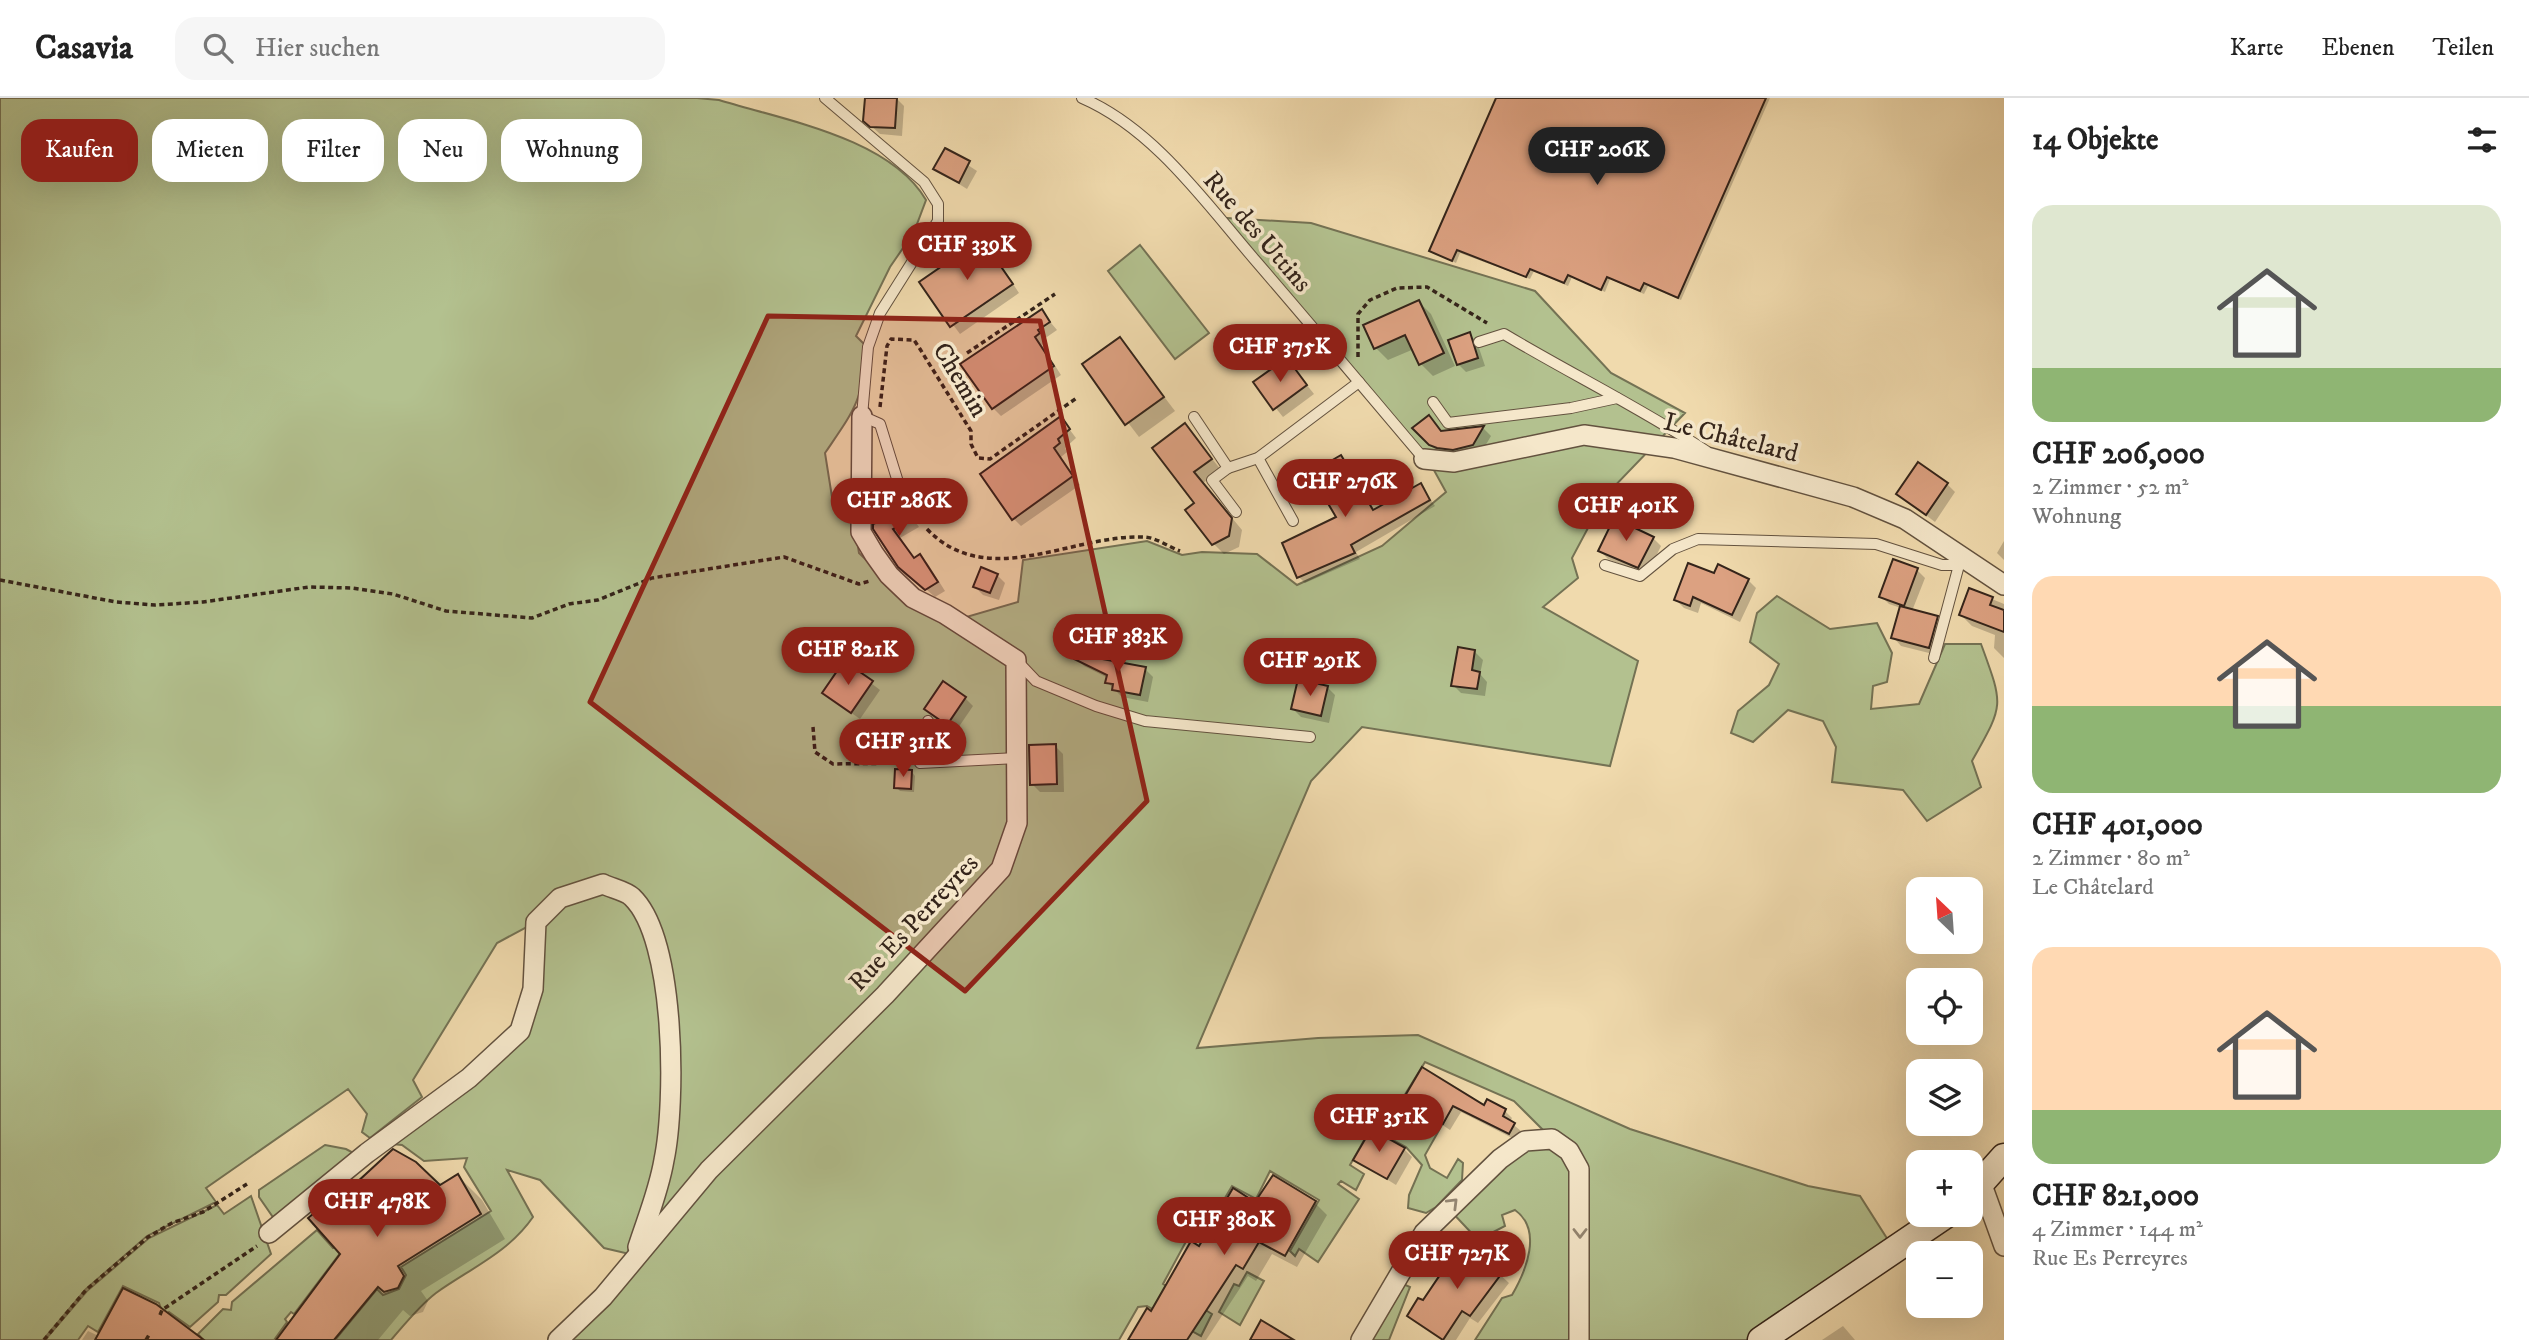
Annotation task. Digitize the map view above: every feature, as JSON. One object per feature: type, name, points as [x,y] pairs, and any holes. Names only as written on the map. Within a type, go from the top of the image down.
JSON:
[{"type":"street","points":[[862,416],[861,532],[889,575],[913,598],[944,614],[1016,660]]},
{"type":"street","name":"Le Châtelard","points":[[1424,459],[1454,462],[1584,435],[1674,448],[1853,497],[1905,519],[1964,563],[2004,585]]},
{"type":"street","name":"Rue Es Perreyres","points":[[558,1340],[603,1297],[709,1170],[886,995],[1001,869],[1017,823],[1016,660]]},
{"type":"street","points":[[269,1233],[367,1153],[469,1078],[520,1031],[533,989],[536,922],[560,898],[603,884],[632,896],[654,931],[668,1019],[673,1087],[664,1161],[636,1255]]},
{"type":"street","points":[[1361,1340],[1424,1233],[1500,1159],[1525,1141],[1552,1139],[1569,1151],[1578,1169],[1579,1340]]},
{"type":"street","points":[[1983,1182],[2004,1157]]},
{"type":"street","points":[[1983,1204],[2004,1246]]},
{"type":"street","points":[[1761,1340],[1928,1227]]},
{"type":"lane","points":[[825,98],[924,182],[933,192],[940,213],[880,313],[868,347],[862,416],[880,424],[898,482],[920,517]]},
{"type":"lane","name":"Rue des Uttins","points":[[1082,98],[1101,102],[1151,144],[1218,217],[1424,459]]},
{"type":"lane","points":[[1479,342],[1504,334],[1575,377],[1656,417],[1721,461]]},
{"type":"lane","points":[[1236,512],[1212,480],[1228,468],[1258,458],[1359,382]]},
{"type":"lane","points":[[1433,402],[1448,423],[1571,408],[1617,398]]},
{"type":"lane","points":[[1194,417],[1228,468]]},
{"type":"lane","points":[[1258,458],[1293,521]]},
{"type":"lane","points":[[1605,565],[1640,576],[1673,549],[1698,539],[1876,544],[1942,565],[1964,563],[1934,657]]},
{"type":"lane","points":[[1016,660],[1036,681],[1096,706],[1145,721],[1310,737]]},
{"type":"lane","points":[[928,721],[920,763],[1017,758]]},
{"type":"path","points":[[1359,382],[1358,314],[1370,300],[1397,289],[1427,287],[1504,334]]},
{"type":"path","points":[[967,353],[1055,293]]},
{"type":"path","name":"Chemin","points":[[862,416],[876,414],[881,406],[887,346],[891,339],[914,340],[971,431],[971,444],[978,458],[989,459],[1077,397]]},
{"type":"path","points":[[920,517],[925,528],[942,546],[965,555],[1000,560],[1031,556],[1064,547],[1147,537],[1180,551]]},
{"type":"path","points":[[0,580],[116,602],[155,605],[203,602],[309,587],[352,588],[393,594],[446,611],[532,618],[569,604],[598,600],[652,578],[784,557],[859,584],[889,575]]},
{"type":"path","points":[[813,727],[815,752],[832,764],[920,763]]},
{"type":"path","points":[[44,1340],[86,1290],[148,1237],[172,1223],[203,1212],[247,1184]]},
{"type":"path","points":[[160,1315],[162,1310],[259,1244],[269,1233]]},
{"type":"highlighted area","points":[[768,316],[1040,321],[1147,801],[965,991],[590,702]]},
{"type":"green space","points":[[0,98],[697,98],[719,100],[804,124],[862,146],[888,161],[909,179],[926,200],[914,232],[890,267],[856,336],[866,346],[860,392],[856,404],[825,453],[832,497],[853,515],[859,553],[896,589],[946,623],[1018,602],[1023,560],[1147,541],[1182,555],[1202,552],[1257,554],[1297,585],[1382,546],[1446,492],[1424,452],[1225,218],[1311,223],[1535,291],[1611,373],[1685,413],[1605,496],[1572,558],[1578,578],[1543,607],[1638,661],[1610,766],[1362,727],[1311,781],[1197,1048],[1318,1038],[1418,1035],[1630,1129],[1808,1186],[1860,1196],[1895,1251],[1761,1340],[1475,1340],[1502,1298],[1512,1295],[1517,1285],[1529,1251],[1528,1228],[1515,1210],[1502,1215],[1505,1226],[1478,1240],[1448,1208],[1500,1159],[1551,1138],[1514,1101],[1425,1062],[1401,1101],[1404,1113],[1419,1123],[1424,1116],[1442,1125],[1425,1155],[1430,1168],[1447,1178],[1458,1159],[1463,1163],[1462,1180],[1436,1207],[1426,1213],[1408,1208],[1409,1195],[1422,1165],[1406,1147],[1371,1128],[1350,1165],[1364,1174],[1356,1190],[1341,1181],[1338,1184],[1359,1199],[1318,1262],[1299,1249],[1295,1256],[1290,1251],[1319,1200],[1270,1171],[1256,1199],[1232,1186],[1199,1242],[1189,1236],[1163,1284],[1212,1314],[1201,1336],[1147,1306],[1138,1307],[1119,1340],[563,1340],[634,1255],[604,1248],[540,1180],[507,1170],[533,1217],[512,1241],[430,1298],[391,1340],[335,1340],[377,1289],[383,1295],[399,1289],[406,1275],[401,1267],[491,1211],[464,1167],[467,1158],[424,1161],[402,1145],[382,1143],[521,1032],[536,922],[497,943],[413,1080],[422,1097],[370,1138],[362,1132],[367,1114],[348,1089],[206,1188],[216,1202],[147,1236],[86,1289],[43,1340],[0,1340]]},
{"type":"green space","points":[[1140,245],[1209,333],[1175,359],[1108,271]]},
{"type":"green space","points":[[1777,596],[1830,629],[1877,623],[1892,653],[1887,682],[1873,686],[1871,709],[1919,704],[1945,644],[1981,644],[1994,681],[1997,705],[1990,728],[1972,761],[1981,787],[1927,821],[1903,790],[1832,782],[1836,747],[1823,721],[1788,710],[1753,742],[1731,733],[1738,711],[1769,685],[1779,664],[1750,642],[1757,613]]},
{"type":"green space","points":[[325,1145],[346,1149],[359,1156],[277,1223],[259,1197],[259,1190]]},
{"type":"green space","points":[[251,1196],[271,1254],[226,1295],[219,1295],[218,1302],[190,1327],[169,1312],[164,1317],[159,1303],[123,1286],[98,1332],[88,1326],[78,1340],[45,1340],[87,1291],[149,1238],[217,1205],[224,1214]]},
{"type":"green space","points":[[317,1230],[333,1248],[342,1245],[344,1248],[294,1314],[291,1312],[285,1319],[287,1322],[274,1340],[203,1340],[198,1334],[223,1309],[231,1310],[232,1302]]},
{"type":"green space","points":[[1247,1272],[1264,1281],[1240,1325],[1219,1312],[1234,1284],[1239,1286]]},
{"type":"green space","points":[[1394,1280],[1410,1287],[1389,1340],[1361,1340]]},
{"type":"building","points":[[865,98],[897,98],[895,128],[870,127],[863,121]]},
{"type":"building","points":[[1496,98],[1766,98],[1678,298],[1644,283],[1640,291],[1607,277],[1601,290],[1568,275],[1564,283],[1530,269],[1526,277],[1457,250],[1452,261],[1429,251]]},
{"type":"building","points":[[945,148],[970,161],[959,183],[933,169]]},
{"type":"building","points":[[987,235],[998,252],[993,255],[1013,284],[950,327],[919,282]]},
{"type":"building","points":[[1419,300],[1444,353],[1419,365],[1405,335],[1374,349],[1363,325]]},
{"type":"building","points":[[1042,309],[1050,322],[1038,330],[1040,333],[1035,337],[1054,366],[992,409],[960,364]]},
{"type":"building","points":[[1470,332],[1478,358],[1457,365],[1448,340]]},
{"type":"building","points":[[1120,337],[1164,397],[1125,425],[1082,364]]},
{"type":"building","points":[[1287,358],[1307,385],[1273,410],[1253,382]]},
{"type":"building","points":[[1429,415],[1441,431],[1484,426],[1473,445],[1453,450],[1437,448],[1429,445],[1412,428]]},
{"type":"building","points":[[1061,416],[1070,429],[1058,439],[1060,443],[1054,448],[1073,476],[1012,520],[980,474]]},
{"type":"building","points":[[1185,423],[1212,459],[1194,472],[1232,518],[1229,536],[1212,545],[1185,510],[1194,503],[1152,448]]},
{"type":"building","points":[[1341,455],[1373,510],[1421,483],[1430,500],[1351,545],[1355,553],[1297,578],[1282,543],[1336,517],[1310,473]]},
{"type":"building","points":[[1918,462],[1948,483],[1926,515],[1896,494]]},
{"type":"building","points":[[892,487],[912,519],[893,529],[914,558],[920,554],[938,582],[925,590],[898,567],[873,529],[873,524],[878,522],[873,513],[874,498]]},
{"type":"building","points":[[1614,518],[1654,537],[1638,568],[1598,551]]},
{"type":"building","points":[[1893,559],[1918,568],[1904,606],[1879,597]]},
{"type":"building","points":[[1688,563],[1714,573],[1718,564],[1749,579],[1732,615],[1693,597],[1690,606],[1674,600]]},
{"type":"building","points":[[981,567],[998,574],[990,593],[973,587]]},
{"type":"building","points":[[1969,588],[1993,597],[1990,605],[2004,610],[2004,632],[1959,615]]},
{"type":"building","points":[[1900,606],[1938,616],[1929,648],[1891,638]]},
{"type":"building","points":[[1458,647],[1475,650],[1472,670],[1480,672],[1477,689],[1451,686]]},
{"type":"building","points":[[1075,654],[1146,667],[1140,695],[1112,690],[1113,684],[1105,683],[1107,675],[1074,659]]},
{"type":"building","points":[[844,661],[873,681],[851,713],[822,693]]},
{"type":"building","points":[[1298,679],[1328,686],[1321,716],[1291,709]]},
{"type":"building","points":[[943,681],[966,697],[947,725],[924,709]]},
{"type":"building","points":[[1056,744],[1057,784],[1030,785],[1029,745]]},
{"type":"building","points":[[895,769],[912,770],[911,789],[894,788]]},
{"type":"building","points":[[1422,1067],[1484,1105],[1487,1099],[1506,1109],[1503,1116],[1515,1123],[1509,1134],[1453,1106],[1443,1124],[1402,1101]]},
{"type":"building","points":[[1371,1129],[1405,1148],[1387,1179],[1353,1160]]},
{"type":"building","points":[[393,1149],[416,1162],[440,1185],[458,1174],[481,1214],[398,1266],[404,1276],[398,1288],[384,1292],[378,1287],[334,1340],[276,1340],[340,1254],[308,1218],[340,1192],[343,1195]]},
{"type":"building","points":[[1273,1175],[1316,1201],[1285,1256],[1259,1242],[1243,1269],[1236,1265],[1187,1340],[1128,1340],[1147,1308],[1151,1311],[1191,1241],[1199,1246],[1233,1188],[1255,1202]]},
{"type":"building","points":[[1478,1242],[1497,1254],[1489,1265],[1502,1273],[1470,1316],[1462,1311],[1443,1340],[1407,1316],[1418,1298],[1423,1300],[1463,1248],[1471,1253]]},
{"type":"building","points":[[123,1288],[156,1304],[204,1340],[95,1340]]},
{"type":"building","points":[[1261,1320],[1294,1340],[1250,1340]]}]
